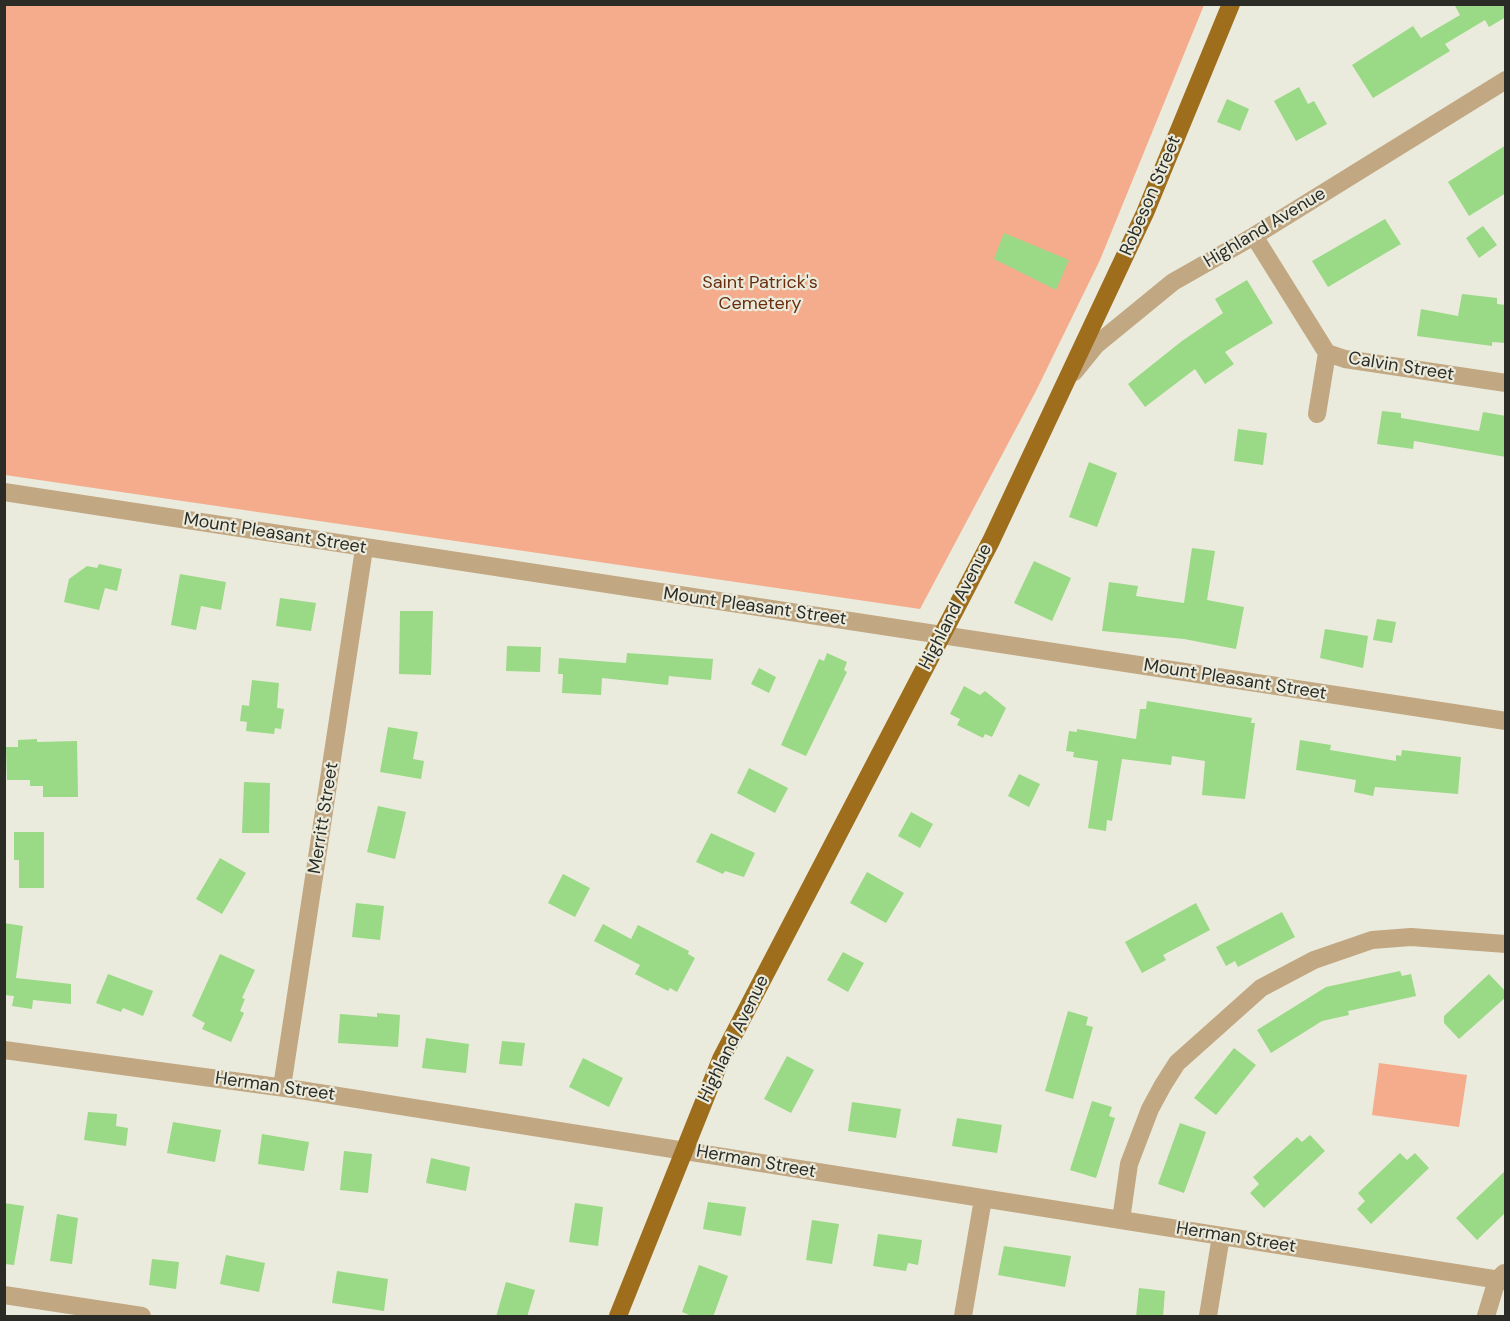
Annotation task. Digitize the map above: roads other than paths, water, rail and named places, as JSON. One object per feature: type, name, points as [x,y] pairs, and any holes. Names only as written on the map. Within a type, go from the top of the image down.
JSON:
[{"type":"main road","name":"Robeson Street","points":[[1064,385],[1145,213],[1231,4]]},
{"type":"main road","name":"Highland Avenue","points":[[618,1317],[721,1059],[991,541],[1064,385]]},
{"type":"street","name":"Highland Avenue","points":[[1064,385],[1096,345],[1173,282],[1254,236],[1506,80]]},
{"type":"street","name":"Calvin Street","points":[[1254,236],[1327,353],[1345,359],[1506,383]]},
{"type":"street","points":[[1317,414],[1327,353]]},
{"type":"street","name":"Mount Pleasant Street","points":[[4,492],[941,637],[1506,721]]},
{"type":"street","name":"Merritt Street","points":[[282,1087],[364,549]]},
{"type":"street","points":[[1121,1220],[1129,1164],[1150,1108],[1163,1085],[1177,1063],[1261,988],[1314,960],[1372,940],[1411,937],[1506,944]]},
{"type":"street","name":"Herman Street","points":[[4,1050],[282,1087],[684,1149],[983,1199],[1503,1278]]},
{"type":"street","points":[[963,1317],[983,1199]]},
{"type":"street","points":[[1208,1317],[1221,1236]]},
{"type":"street","points":[[1486,1317],[1503,1278]]},
{"type":"street","points":[[4,1295],[142,1317]]},
{"type":"park label","name":"Saint Patrick's Cemetery","points":[[760,293]]}]
